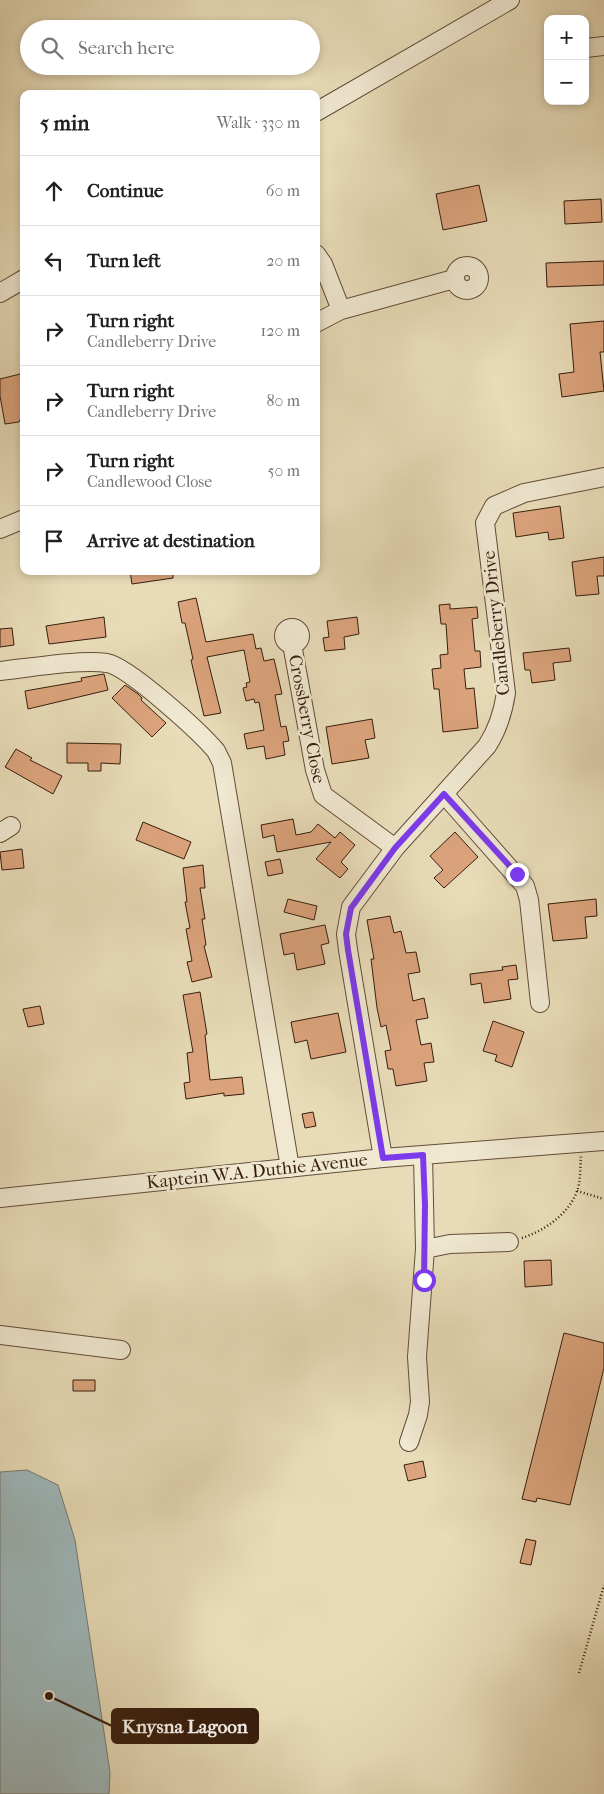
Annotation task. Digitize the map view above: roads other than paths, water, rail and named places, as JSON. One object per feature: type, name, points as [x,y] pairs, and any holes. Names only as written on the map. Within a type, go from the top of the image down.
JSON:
[{"type":"street","points":[[320,110],[510,0]]},
{"type":"street","points":[[589,48],[604,46]]},
{"type":"street","points":[[320,260],[341,310]]},
{"type":"street","points":[[320,321],[341,310],[454,278]]},
{"type":"street","points":[[0,293],[20,280]]},
{"type":"street","name":"Candleberry Drive","points":[[383,1158],[346,934],[351,908],[395,848],[487,746],[496,732],[503,713],[506,693],[485,523],[494,506],[524,494],[604,477]]},
{"type":"street","points":[[0,515],[20,520]]},
{"type":"street","points":[[0,529],[20,521]]},
{"type":"street","name":"Crossberry Close","points":[[292,644],[315,770],[323,795],[395,848]]},
{"type":"street","points":[[0,671],[94,662],[116,666],[143,686],[216,751],[222,763],[290,1168]]},
{"type":"street","points":[[444,794],[525,886],[529,900],[540,1003]]},
{"type":"street","name":"Kaptein W.A. Duthie Avenue","points":[[0,1198],[383,1158],[604,1141]]},
{"type":"street","points":[[408,1442],[418,1415],[420,1402],[417,1358],[425,1249],[423,1155]]},
{"type":"street","points":[[425,1249],[450,1244],[509,1242]]},
{"type":"street","points":[[0,1336],[121,1350]]},
{"type":"water","points":[[27,1470],[58,1485],[75,1540],[110,1772],[109,1794],[0,1794],[0,1472]]},
{"type":"place","name":"Knysna Lagoon","points":[[49,1696]]}]
